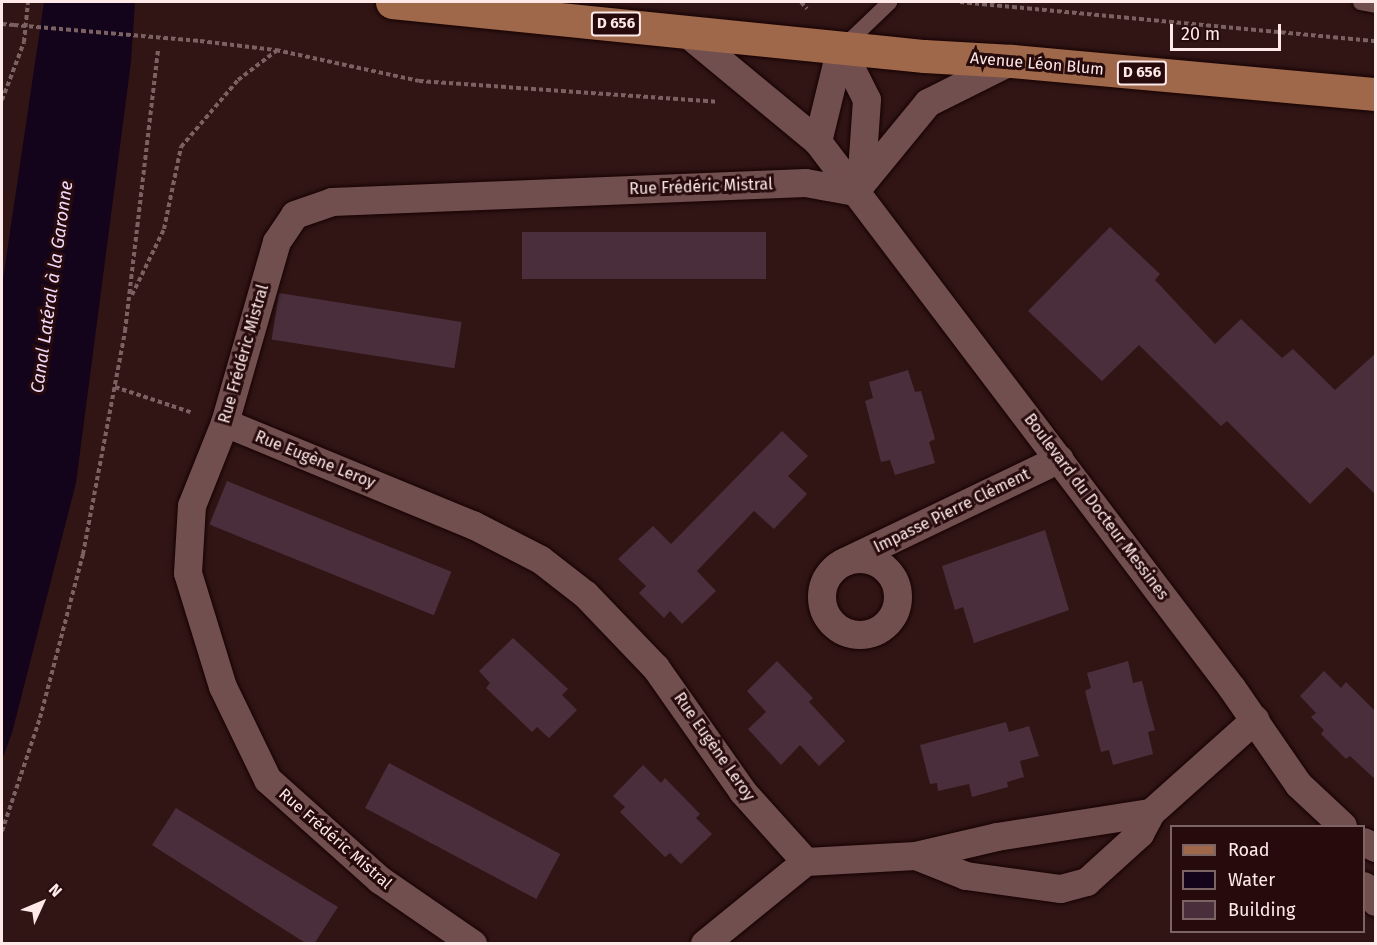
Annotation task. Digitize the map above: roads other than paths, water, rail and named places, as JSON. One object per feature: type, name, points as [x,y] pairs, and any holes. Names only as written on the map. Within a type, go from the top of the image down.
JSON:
[{"type":"main road","name":"Avenue Léon Blum","points":[[392,2],[841,48],[1376,94]]},
{"type":"street","points":[[684,31],[818,142],[858,188]]},
{"type":"street","points":[[818,142],[841,48]]},
{"type":"street","points":[[841,48],[867,100],[858,188]]},
{"type":"street","points":[[858,188],[928,103],[1012,61]]},
{"type":"street","name":"Rue Frédéric Mistral","points":[[473,944],[380,880],[268,780],[223,687],[188,573],[192,506],[225,423],[277,242],[295,215],[344,201],[806,183],[858,188]]},
{"type":"street","name":"Boulevard du Docteur Messines","points":[[858,188],[1255,720],[1299,785],[1342,825]]},
{"type":"street","name":"Rue Eugène Leroy","points":[[225,423],[473,525],[541,560],[586,595],[656,668],[743,792],[806,862]]},
{"type":"street","name":"Impasse Pierre Clément","points":[[845,562],[1060,459]]},
{"type":"street","points":[[916,856],[966,876],[1062,889],[1087,882],[1140,834],[1151,813],[1255,720]]},
{"type":"street","points":[[1299,785],[1321,825]]},
{"type":"street","points":[[705,944],[806,862],[916,856],[997,837],[1151,813]]},
{"type":"street","points":[[1365,887],[1376,902]]},
{"type":"lane","points":[[841,48],[889,2]]},
{"type":"lane","points":[[1360,2],[1376,5]]},
{"type":"water","name":"Canal Latéral à la Garonne","points":[[44,2],[135,2],[131,62],[76,483],[12,733],[2,760],[2,286]]}]
